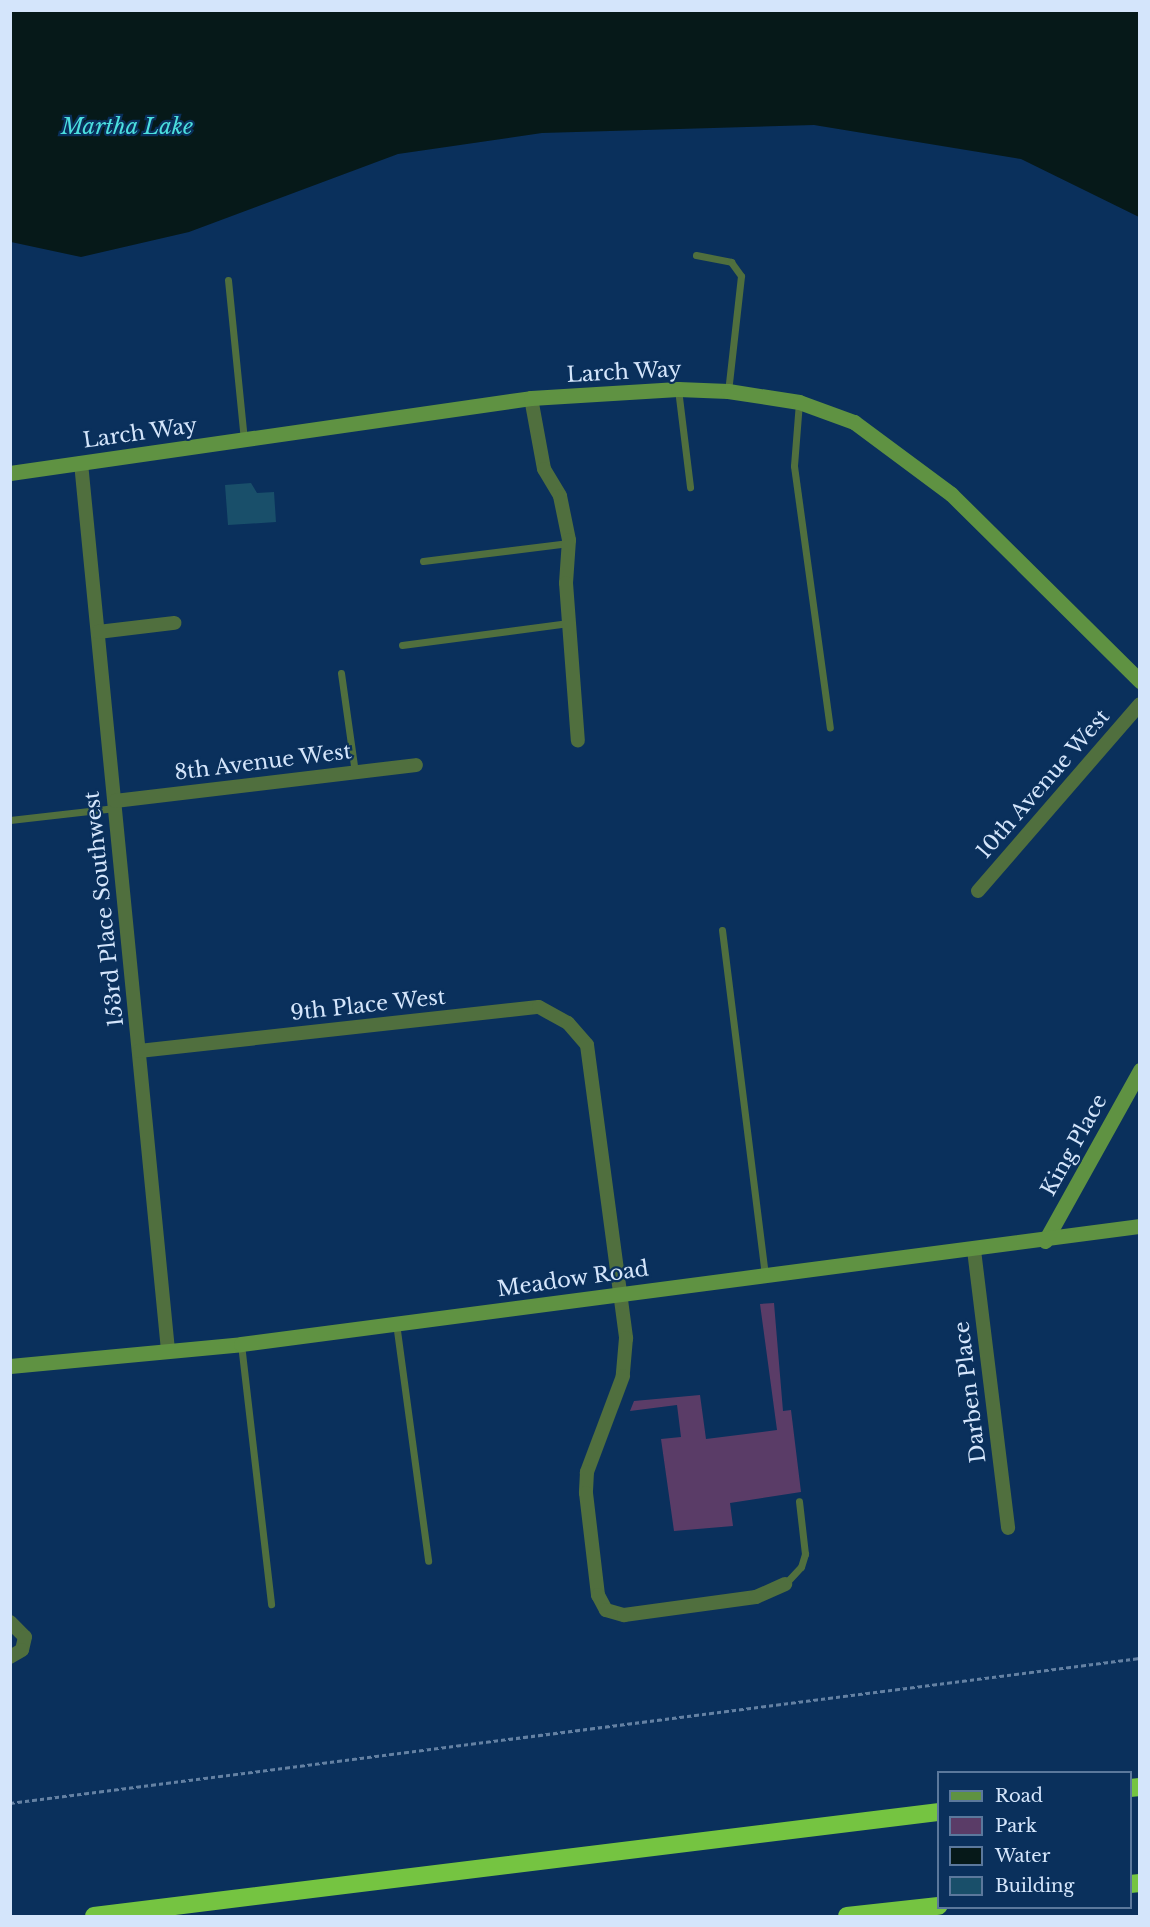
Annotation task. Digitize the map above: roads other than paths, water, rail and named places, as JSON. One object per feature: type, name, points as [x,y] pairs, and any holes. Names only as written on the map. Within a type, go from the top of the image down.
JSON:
[{"type":"highway","points":[[94,1917],[937,1812]]},
{"type":"highway","points":[[848,1917],[937,1906]]},
{"type":"street","name":"Larch Way","points":[[10,473],[531,398],[678,389],[728,391],[799,402],[854,422],[951,494],[1140,681]]},
{"type":"street","points":[[531,398],[544,469],[560,496],[569,543],[569,623],[578,741]]},
{"type":"street","name":"153rd Place Southwest","points":[[81,463],[168,1351]]},
{"type":"street","points":[[98,632],[174,623]]},
{"type":"street","name":"10th Avenue West","points":[[978,891],[1140,704]]},
{"type":"street","name":"8th Avenue West","points":[[115,805],[416,765]]},
{"type":"street","name":"9th Place West","points":[[139,1051],[539,1007],[568,1023],[587,1045],[620,1294]]},
{"type":"street","name":"King Place","points":[[1045,1240],[1140,1070]]},
{"type":"street","name":"Meadow Road","points":[[10,1366],[241,1344],[765,1274],[974,1250],[1140,1226]]},
{"type":"street","name":"Darben Place","points":[[974,1250],[1008,1528]]},
{"type":"street","points":[[620,1294],[626,1338],[623,1376],[592,1453],[586,1493],[598,1596],[606,1610],[624,1615],[756,1598],[785,1584]]},
{"type":"street","points":[[10,1622],[25,1637],[22,1650],[10,1658]]},
{"type":"lane","points":[[696,255],[731,262],[741,276],[728,391]]},
{"type":"lane","points":[[228,280],[244,440]]},
{"type":"lane","points":[[678,389],[690,487]]},
{"type":"lane","points":[[799,402],[794,466],[830,728]]},
{"type":"lane","points":[[423,561],[569,543]]},
{"type":"lane","points":[[402,645],[569,623]]},
{"type":"lane","points":[[341,674],[355,772]]},
{"type":"lane","points":[[10,820],[115,805]]},
{"type":"lane","points":[[722,930],[765,1274]]},
{"type":"lane","points":[[396,1323],[428,1561]]},
{"type":"lane","points":[[241,1344],[271,1604]]},
{"type":"lane","points":[[785,1584],[801,1567],[805,1554],[798,1501]]},
{"type":"water","name":"Martha Lake","points":[[10,11],[1139,11],[1139,217],[1021,159],[814,125],[542,133],[398,154],[189,232],[81,257],[11,242]]}]
